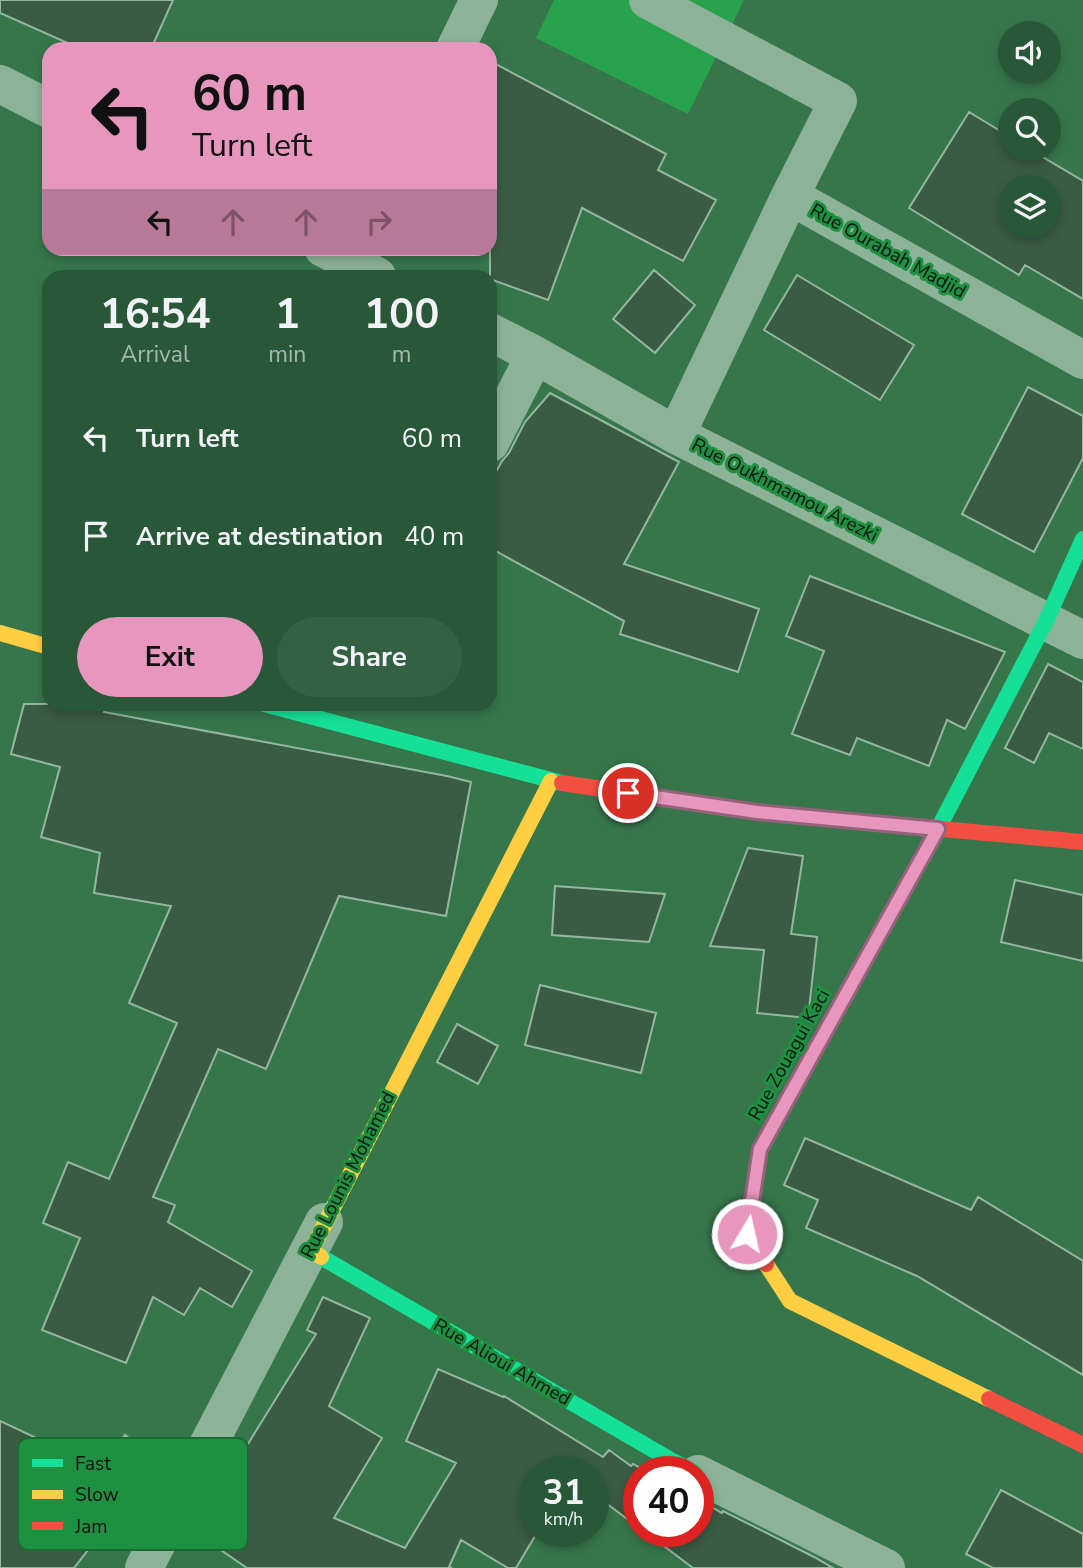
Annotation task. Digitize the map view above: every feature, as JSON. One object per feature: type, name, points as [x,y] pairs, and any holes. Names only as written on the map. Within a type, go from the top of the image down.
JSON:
[{"type":"street","points":[[458,42],[479,0]]},
{"type":"street","name":"Rue Ourabah Madjid","points":[[648,0],[838,101],[790,196],[1083,360]]},
{"type":"street","points":[[0,84],[42,105]]},
{"type":"street","points":[[676,435],[790,196]]},
{"type":"street","name":"Rue Oukhmamou Arezki","points":[[497,336],[676,435],[1083,640]]},
{"type":"street","points":[[497,429],[535,355]]},
{"type":"street","name":"Rue Zouagui Kaci","points":[[1083,539],[1046,621],[938,829],[760,1149],[747,1234],[790,1301],[1083,1446]]},
{"type":"street","points":[[0,633],[42,645]]},
{"type":"street","points":[[327,711],[345,713],[551,781],[757,812],[1083,842]]},
{"type":"street","name":"Rue Alioui Ahmed","points":[[551,781],[311,1251],[664,1456]]},
{"type":"street","name":"Rue Lounis Mohamed","points":[[212,1438],[551,781]]},
{"type":"street","name":"Rue Alioui Ahmed","points":[[714,1482],[886,1568]]},
{"type":"street","name":"Rue Lounis Mohamed","points":[[145,1568],[154,1550]]},
{"type":"green space","points":[[554,0],[744,0],[688,114],[536,38]]},
{"type":"building","points":[[0,0],[173,0],[154,42],[65,42],[0,13]]},
{"type":"building","points":[[497,65],[666,154],[658,170],[716,200],[683,261],[582,208],[548,300],[497,282],[497,270],[490,270],[490,256],[497,256]]},
{"type":"building","points":[[969,112],[998,130],[998,161],[1049,161],[1083,181],[1083,299],[1025,265],[1019,275],[909,208]]},
{"type":"building","points":[[654,270],[695,305],[655,353],[613,319]]},
{"type":"building","points":[[797,275],[914,345],[880,400],[764,330]]},
{"type":"building","points":[[1028,387],[1083,416],[1083,458],[1034,552],[962,514]]},
{"type":"building","points":[[550,393],[679,462],[624,564],[759,609],[738,672],[620,634],[624,621],[497,552],[497,470],[525,422]]},
{"type":"building","points":[[810,576],[1005,652],[965,729],[947,720],[929,766],[857,738],[850,755],[792,734],[824,651],[786,636]]},
{"type":"building","points":[[1048,664],[1083,682],[1083,749],[1049,733],[1034,763],[1005,748]]},
{"type":"building","points":[[24,704],[42,704],[42,711],[104,711],[471,782],[446,916],[339,896],[266,1069],[218,1049],[153,1197],[175,1205],[168,1222],[252,1271],[232,1307],[200,1288],[184,1315],[153,1297],[126,1363],[42,1330],[80,1238],[43,1223],[68,1162],[109,1179],[177,1023],[129,1003],[171,906],[94,893],[100,853],[41,837],[60,767],[11,754]]},
{"type":"building","points":[[748,848],[803,856],[791,934],[817,937],[808,1018],[757,1013],[764,950],[710,946]]},
{"type":"building","points":[[1015,880],[1083,895],[1083,961],[1001,942]]},
{"type":"building","points":[[555,886],[665,894],[649,942],[552,935]]},
{"type":"building","points":[[540,985],[656,1013],[641,1073],[525,1045]]},
{"type":"building","points":[[457,1024],[498,1046],[478,1084],[437,1062]]},
{"type":"building","points":[[805,1138],[971,1210],[978,1197],[1083,1261],[1083,1375],[917,1276],[806,1228],[818,1200],[784,1185]]},
{"type":"building","points":[[323,1297],[370,1318],[329,1406],[382,1438],[334,1518],[405,1548],[456,1463],[406,1441],[438,1369],[504,1396],[601,1456],[518,1456],[518,1547],[528,1547],[516,1568],[508,1568],[461,1540],[449,1567],[452,1568],[247,1568],[221,1550],[248,1550],[248,1444],[316,1334],[307,1330]]},
{"type":"building","points":[[0,1421],[36,1438],[18,1438],[18,1550],[88,1550],[74,1568],[0,1568]]},
{"type":"building","points":[[609,1450],[623,1460],[623,1516],[609,1505],[609,1456],[604,1456]]},
{"type":"building","points":[[1001,1490],[1083,1534],[1083,1568],[993,1568],[966,1554]]},
{"type":"building","points":[[714,1508],[833,1568],[693,1568],[665,1547],[714,1547]]},
{"type":"traffic: fast","points":[[840,1006],[938,829],[1046,621],[1083,539]]},
{"type":"traffic: fast","points":[[290,711],[562,783]]},
{"type":"traffic: fast","points":[[321,1257],[664,1456]]},
{"type":"traffic: slow","points":[[0,633],[42,645]]},
{"type":"traffic: slow","points":[[321,1257],[311,1251],[551,781]]},
{"type":"traffic: slow","points":[[766,1264],[790,1301],[989,1399]]},
{"type":"traffic: jam","points":[[562,783],[757,812],[1083,842]]},
{"type":"traffic: jam","points":[[766,1264],[747,1234],[760,1149],[840,1006]]},
{"type":"traffic: jam","points":[[989,1399],[1083,1445]]},
{"type":"route","points":[[628,793],[757,812],[938,829],[760,1149],[747,1234]]}]
